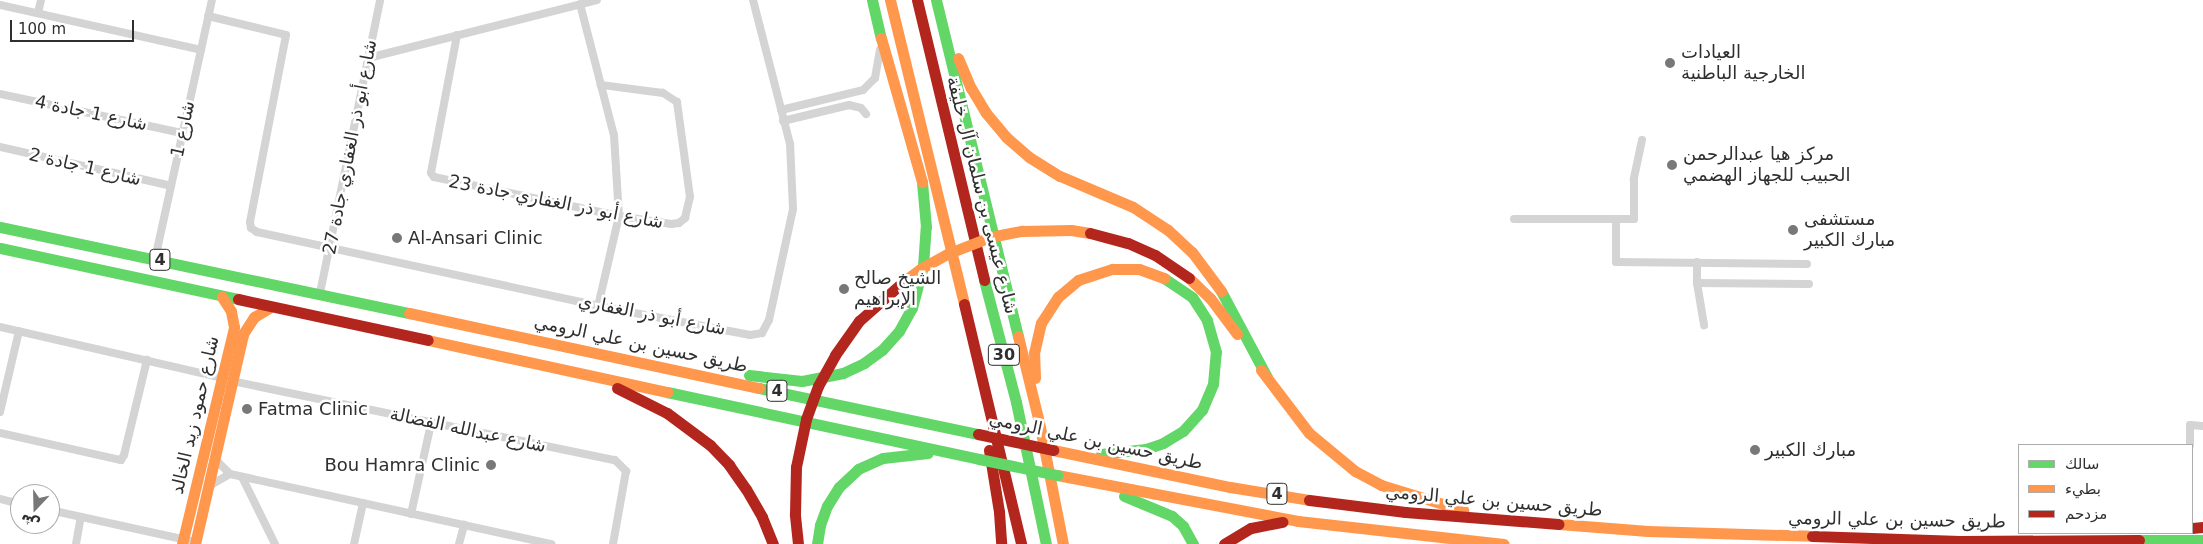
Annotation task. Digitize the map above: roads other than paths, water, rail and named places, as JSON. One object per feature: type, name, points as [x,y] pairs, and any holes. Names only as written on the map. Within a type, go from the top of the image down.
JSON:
[{"type":"main road","points":[[577,348],[779,380],[802,381],[833,376],[854,369],[873,357],[891,342],[906,322],[917,295],[923,266],[926,211],[920,173],[872,0]]},
{"type":"main road","points":[[886,0],[904,53]]},
{"type":"main road","name":"30","points":[[890,0],[1021,544]]},
{"type":"main road","name":"شارع عيسى بن سلمان آل خليفة","points":[[917,0],[963,198],[1016,402],[1046,544]]},
{"type":"main road","points":[[937,4],[964,75],[979,102],[997,126],[1017,147],[1040,164],[1065,178],[1133,207],[1180,241],[1203,264],[1222,292],[1267,378]]},
{"type":"main road","points":[[937,4],[1039,422],[1063,544]]},
{"type":"main road","name":"طريق حسين بن علي الرومي","points":[[0,227],[320,293],[1230,487],[1317,501],[1405,512],[1648,531],[1960,541],[2203,540]]},
{"type":"main road","points":[[798,544],[794,506],[796,467],[806,419],[818,386],[835,355],[860,322],[883,298],[920,269],[949,253],[990,237],[1022,231],[1071,230],[1098,234],[1128,243],[1155,255],[1189,278],[1220,311],[1308,432],[1355,471],[1381,485],[1418,498],[1503,520]]},
{"type":"main road","name":"4","points":[[0,248],[222,298],[1057,475],[1298,521],[1504,544]]},
{"type":"main road","points":[[1039,422],[1034,365],[1037,337],[1045,314],[1065,290],[1078,280],[1095,273],[1122,268],[1156,273],[1185,291],[1198,304],[1207,320],[1216,352],[1213,384],[1202,410],[1191,424],[1177,435],[1146,449],[1112,454],[1077,455]]},
{"type":"main road","name":"شارع حمود زيد الخالد","points":[[195,543],[215,459],[228,380],[234,322],[231,311],[222,298]]},
{"type":"main road","name":"شارع حمود زيد الخالد","points":[[183,542],[228,380],[246,328],[254,317],[269,308]]},
{"type":"main road","points":[[973,339],[999,512],[1001,544]]},
{"type":"main road","points":[[581,373],[637,396],[691,428],[729,465],[746,489],[762,517],[773,544]]},
{"type":"main road","points":[[817,544],[820,525],[828,506],[839,488],[858,469],[883,458],[951,453]]},
{"type":"main road","points":[[1075,478],[1168,514],[1183,526],[1193,544]]},
{"type":"main road","points":[[1056,505],[1069,544]]},
{"type":"main road","points":[[1224,544],[1236,535],[1251,528],[1298,521]]},
{"type":"main road","points":[[1879,537],[2018,531]]},
{"type":"main road","points":[[1385,532],[1434,544]]},
{"type":"street","points":[[38,13],[41,0]]},
{"type":"street","name":"شارع 1","points":[[155,259],[212,0]]},
{"type":"street","name":"شارع أبو ذر الغفاري جادة 27","points":[[320,293],[380,0]]},
{"type":"street","points":[[368,58],[597,0]]},
{"type":"street","name":"شارع أبو ذر الغفاري","points":[[208,16],[286,35],[250,222],[251,228],[257,232],[598,306],[750,335],[762,333],[769,320],[793,209],[790,144],[753,0]]},
{"type":"street","points":[[580,4],[614,136],[619,216],[598,306]]},
{"type":"street","points":[[0,5],[201,50]]},
{"type":"street","name":"شارع أبو ذر الغفاري جادة 23","points":[[457,35],[431,173],[434,177],[619,216],[671,224],[679,223],[685,218],[690,197],[677,102],[663,93],[601,85]]},
{"type":"street","points":[[781,110],[863,90],[875,78],[881,38]]},
{"type":"street","name":"شارع 1 جادة 4","points":[[0,94],[182,133]]},
{"type":"street","points":[[784,121],[849,105],[857,106],[865,112],[856,101],[846,95]]},
{"type":"street","points":[[1514,219],[1634,219],[1634,179],[1642,140]]},
{"type":"street","name":"شارع 1 جادة 2","points":[[0,147],[171,186]]},
{"type":"street","points":[[1616,219],[1616,262],[1807,264]]},
{"type":"street","points":[[1697,262],[1697,283],[1704,325]]},
{"type":"street","points":[[1697,283],[1809,284]]},
{"type":"street","name":"شارع عبدالله الفضالة","points":[[0,327],[228,380],[431,424],[615,460],[626,471],[626,482],[613,544]]},
{"type":"street","points":[[0,412],[19,331]]},
{"type":"street","points":[[0,434],[121,460],[124,455],[147,360]]},
{"type":"street","points":[[411,514],[431,424]]},
{"type":"street","points":[[2190,444],[2190,425],[2203,426]]},
{"type":"street","points":[[215,459],[230,474],[551,544]]},
{"type":"street","points":[[209,486],[230,474]]},
{"type":"street","points":[[242,477],[275,544]]},
{"type":"street","points":[[354,544],[363,503]]},
{"type":"street","points":[[60,512],[183,542],[195,543]]},
{"type":"street","points":[[76,544],[81,517]]},
{"type":"street","points":[[459,544],[464,525]]},
{"type":"place","name":"العيادات الخارجية الباطنية","points":[[1670,63]]},
{"type":"place","name":"مركز هيا عبدالرحمن الحبيب للجهاز الهضمي","points":[[1672,165]]},
{"type":"place","name":"مستشفى مبارك الكبير","points":[[1793,230]]},
{"type":"place","name":"Al-Ansari Clinic","points":[[397,238]]},
{"type":"place","name":"الشيخ صالح الإبراهيم","points":[[844,289]]},
{"type":"place","name":"Fatma Clinic","points":[[247,409]]},
{"type":"place","name":"مبارك الكبير","points":[[1755,450]]},
{"type":"place","name":"Bou Hamra Clinic","points":[[491,465]]}]
